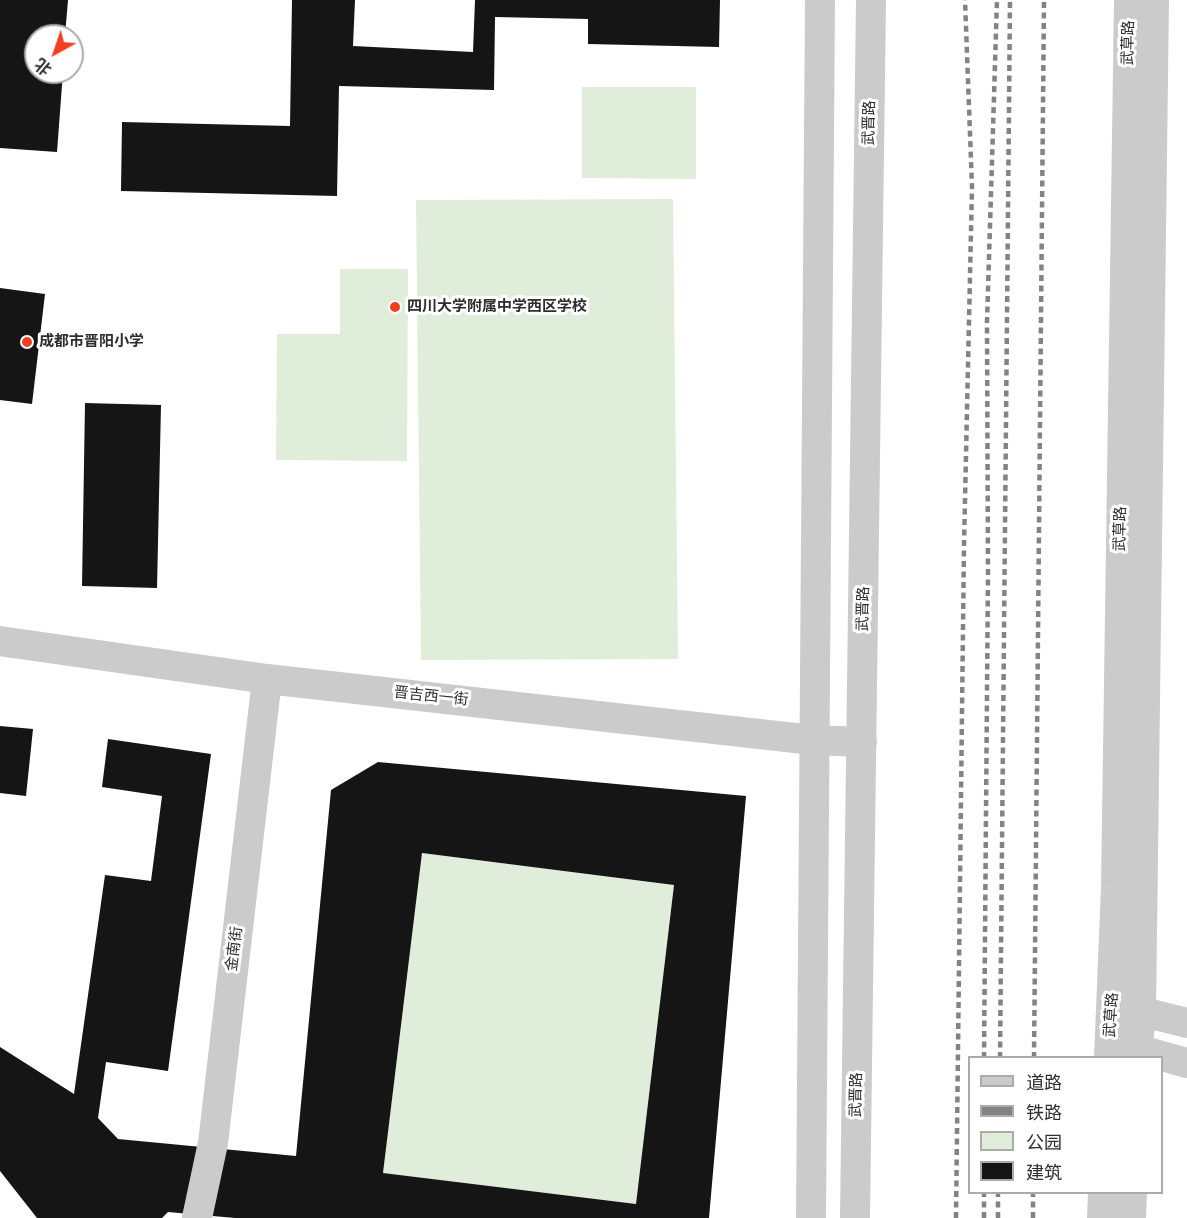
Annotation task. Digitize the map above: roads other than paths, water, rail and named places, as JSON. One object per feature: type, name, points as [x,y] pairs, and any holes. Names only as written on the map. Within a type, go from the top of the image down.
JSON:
[{"type":"street","points":[[811,1218],[820,0]]},
{"type":"street","name":"武晋路","points":[[855,1218],[871,0]]},
{"type":"street","name":"武草路","points":[[1127,1008],[1129,0]]},
{"type":"street","name":"武草路","points":[[1123,1051],[1127,1008],[1154,0]]},
{"type":"street","name":"晋吉西一街","points":[[0,641],[267,679],[813,740],[862,742]]},
{"type":"street","name":"金南街","points":[[197,1218],[213,1143],[267,679]]},
{"type":"street","points":[[1127,1008],[1187,1023]]},
{"type":"street","points":[[1123,1051],[1150,1056]]},
{"type":"street","points":[[1163,1058],[1187,1063]]},
{"type":"street","points":[[1102,1218],[1103,1194]]},
{"type":"street","points":[[1131,1218],[1132,1194]]},
{"type":"railway","points":[[956,1218],[964,545],[972,187],[965,0]]},
{"type":"railway","points":[[984,1056],[988,573],[987,322],[997,0]]},
{"type":"railway","points":[[1000,1056],[1010,0]]},
{"type":"railway","points":[[1034,1056],[1044,0]]},
{"type":"railway","points":[[984,1194],[984,1218]]},
{"type":"railway","points":[[998,1194],[998,1218]]},
{"type":"railway","points":[[1033,1194],[1033,1218]]},
{"type":"place","name":"四川大学附属中学西区学校","points":[[395,307]]},
{"type":"place","name":"成都市晋阳小学","points":[[27,342]]}]
